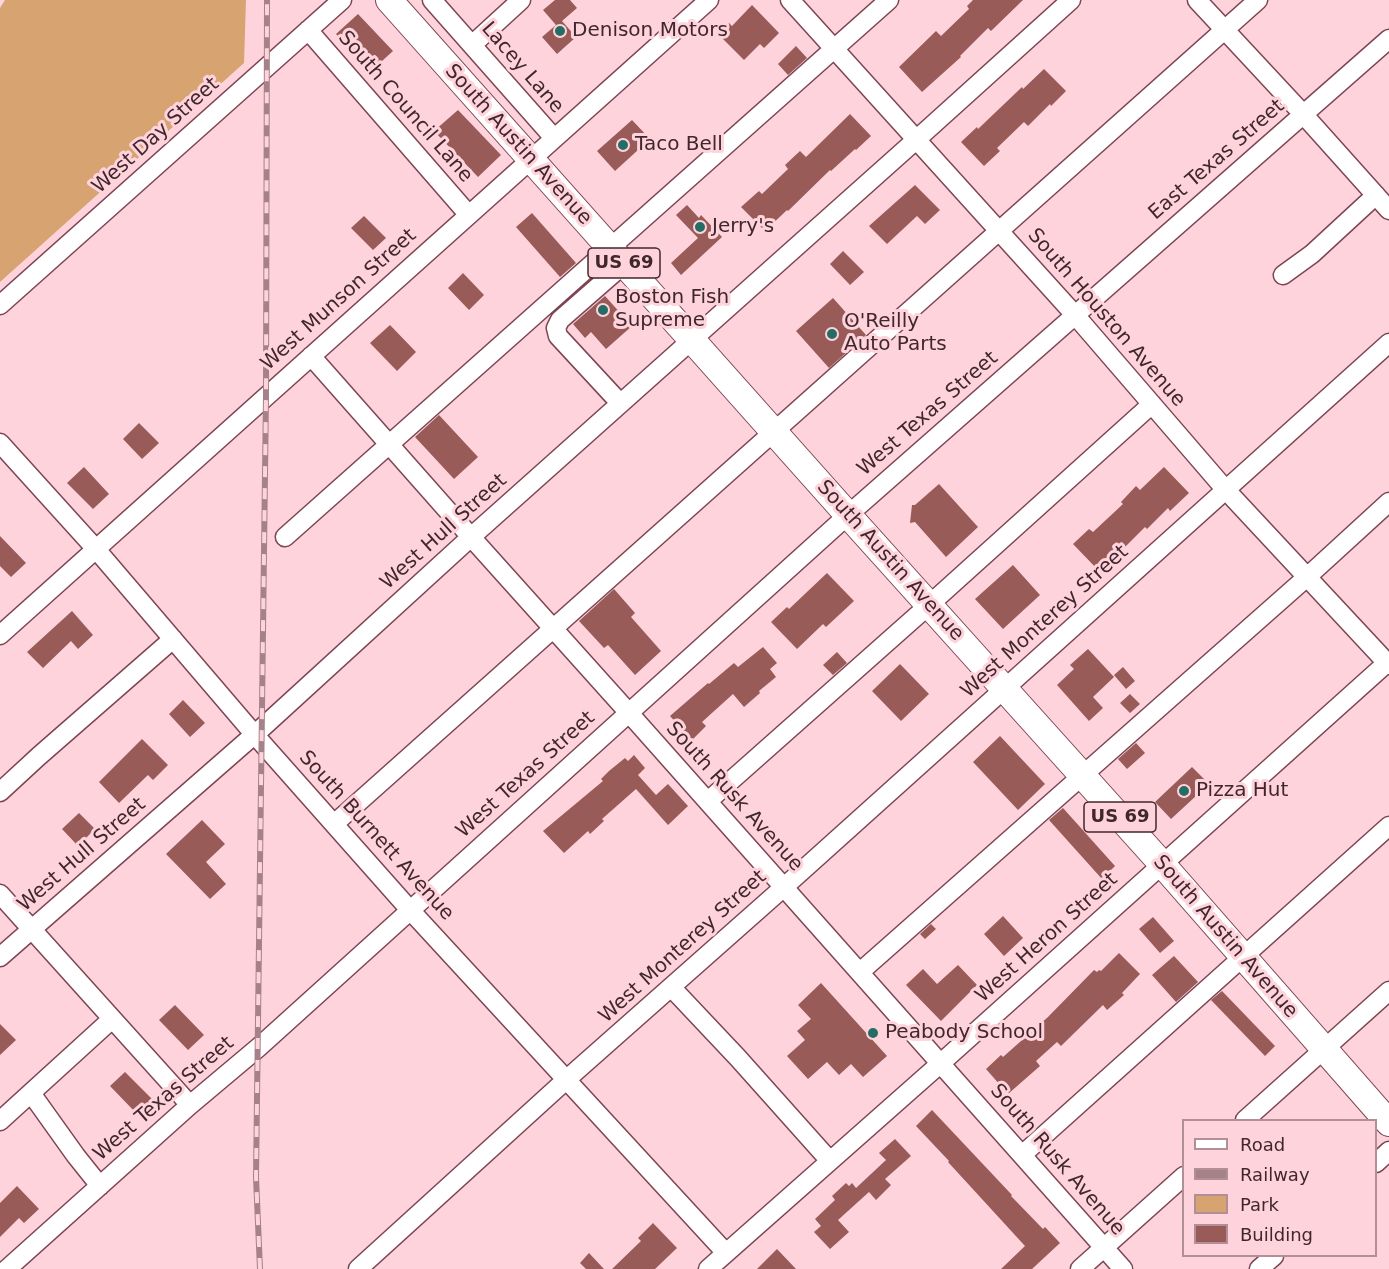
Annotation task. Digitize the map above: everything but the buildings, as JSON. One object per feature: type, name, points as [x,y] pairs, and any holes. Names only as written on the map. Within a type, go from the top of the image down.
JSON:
[{"type":"highway","name":"South Austin Avenue","points":[[394,6],[1162,864],[1389,1123]]},
{"type":"street","name":"West Day Street","points":[[0,305],[342,0]]},
{"type":"street","name":"Lacey Lane","points":[[432,0],[554,138]]},
{"type":"street","points":[[472,45],[521,0]]},
{"type":"street","name":"West Munson Street","points":[[0,635],[709,0]]},
{"type":"street","name":"South Houston Avenue","points":[[790,0],[1075,315],[1225,489],[1388,663]]},
{"type":"street","points":[[285,537],[389,445],[617,256],[889,0]]},
{"type":"street","name":"West Hull Street","points":[[0,957],[254,734],[1071,0]]},
{"type":"street","points":[[1197,0],[1384,200],[1283,275]]},
{"type":"street","points":[[334,824],[1258,0]]},
{"type":"street","name":"South Council Lane","points":[[308,30],[468,214]]},
{"type":"street","name":"East Texas Street","points":[[1075,315],[1389,39]]},
{"type":"street","points":[[617,256],[560,320],[556,328],[558,336],[620,403]]},
{"type":"street","name":"West Texas Street","points":[[7,1269],[190,1105],[259,1047],[848,515],[1075,315]]},
{"type":"street","name":"West Monterey Street","points":[[358,1269],[1389,343]]},
{"type":"street","name":"South Rusk Avenue","points":[[310,356],[1123,1269]]},
{"type":"street","points":[[708,801],[1152,404]]},
{"type":"street","name":"South Burnett Avenue","points":[[4,454],[95,548],[254,734],[410,910],[726,1253]]},
{"type":"street","points":[[860,972],[1389,502]]},
{"type":"street","points":[[0,792],[173,639]]},
{"type":"street","name":"West Heron Street","points":[[708,1269],[1388,663]]},
{"type":"street","points":[[1022,1155],[1389,826]]},
{"type":"street","points":[[0,894],[190,1105]]},
{"type":"street","points":[[671,987],[830,1161]]},
{"type":"street","points":[[1246,1119],[1389,991]]},
{"type":"street","points":[[0,1121],[112,1019]]},
{"type":"street","points":[[31,1093],[100,1186]]},
{"type":"street","points":[[1377,1162],[1389,1151]]},
{"type":"street","points":[[1080,1269],[1182,1178]]},
{"type":"street","points":[[1259,1269],[1273,1257]]},
{"type":"green space","points":[[5,0],[246,0],[244,63],[0,282],[0,8]]},
{"type":"railway","points":[[260,1269],[256,1177],[266,396],[267,0]]},
{"type":"place","name":"Denison Motors","points":[[560,31]]},
{"type":"place","name":"Taco Bell","points":[[623,145]]},
{"type":"place","name":"Jerry's","points":[[700,227]]},
{"type":"place","name":"Boston Fish Supreme","points":[[603,310]]},
{"type":"place","name":"O'Reilly Auto Parts","points":[[832,334]]},
{"type":"place","name":"Pizza Hut","points":[[1184,791]]},
{"type":"place","name":"Peabody School","points":[[873,1033]]}]
